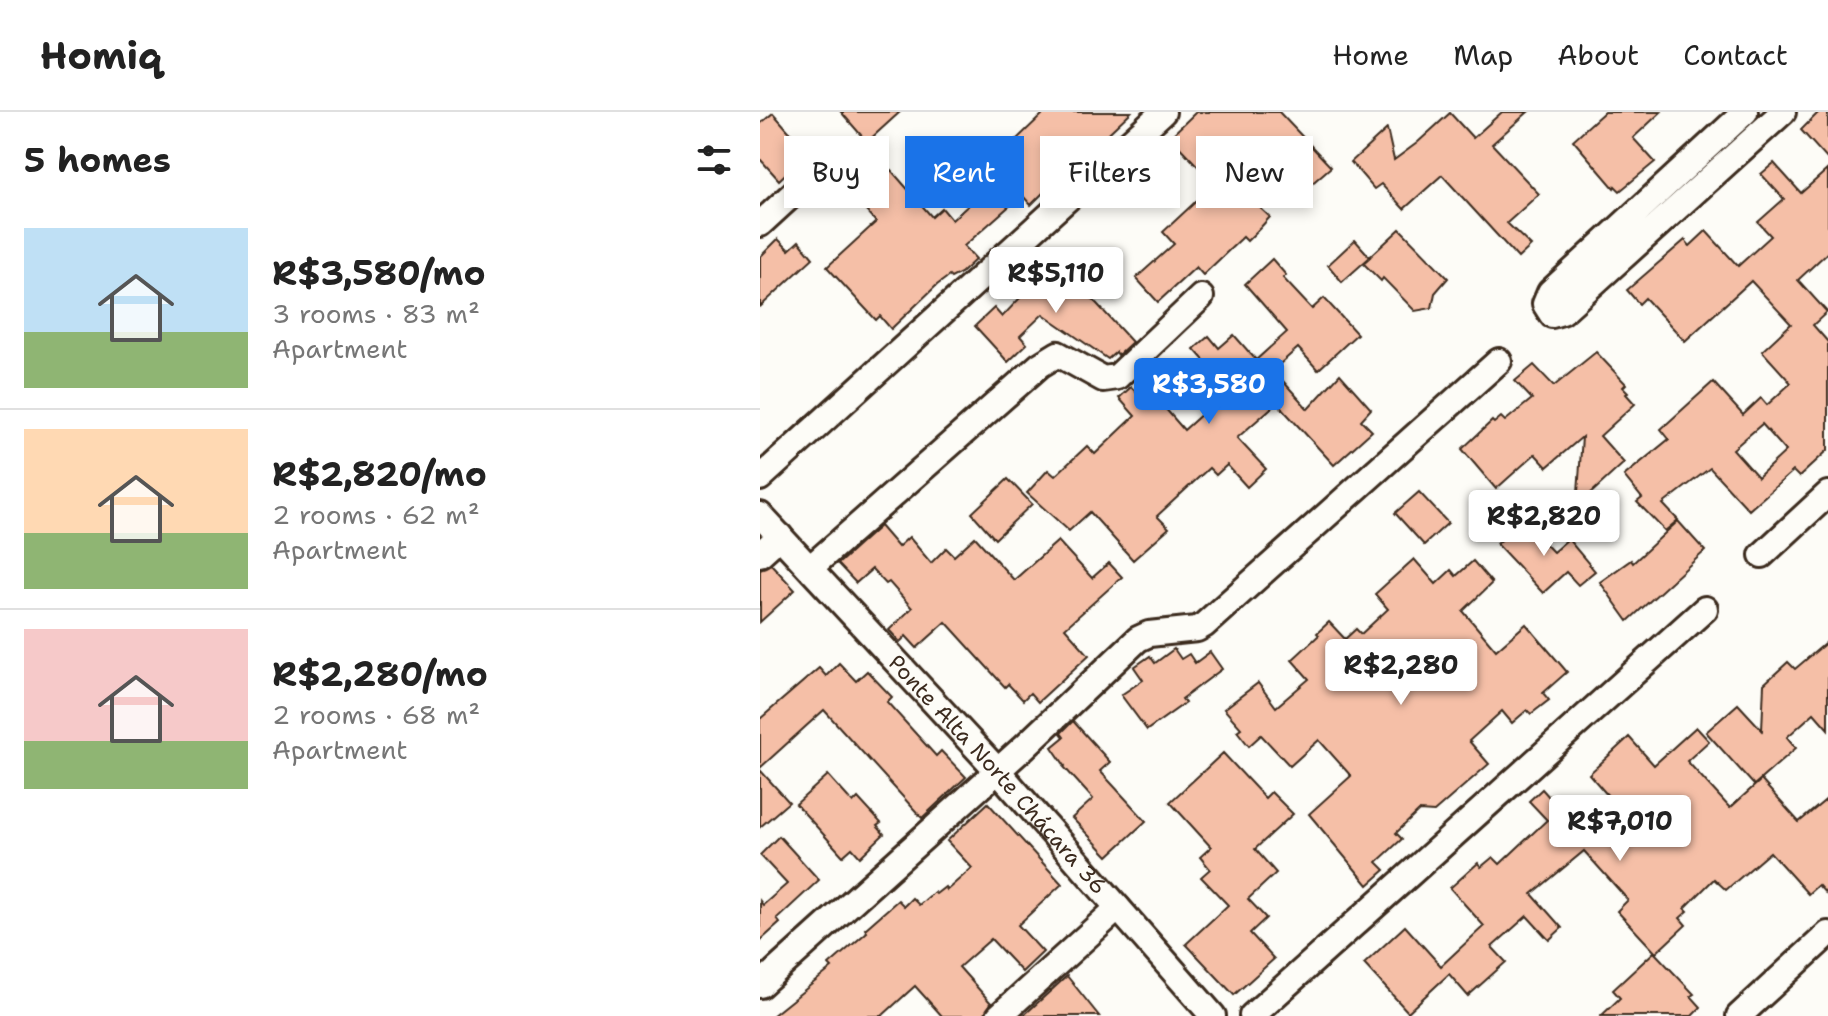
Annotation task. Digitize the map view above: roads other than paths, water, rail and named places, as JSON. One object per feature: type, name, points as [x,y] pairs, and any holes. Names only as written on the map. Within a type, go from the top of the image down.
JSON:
[{"type":"street","points":[[760,478],[1163,112]]},
{"type":"street","points":[[1745,112],[1550,292],[1545,304],[1547,311],[1552,315],[1562,312],[1783,112]]},
{"type":"street","points":[[760,224],[784,202]]},
{"type":"street","points":[[810,568],[1040,365],[1058,354],[1103,379],[1117,377],[1201,297]]},
{"type":"street","points":[[760,985],[1138,639],[1149,634],[1197,629],[1204,625],[1499,361]]},
{"type":"street","points":[[1762,555],[1828,494]]},
{"type":"street","name":"Ponte Alta Norte Chácara 36","points":[[760,515],[997,770],[1213,1016]]},
{"type":"street","points":[[760,554],[780,536]]},
{"type":"street","points":[[1252,1016],[1705,609]]},
{"type":"street","points":[[999,1016],[1118,908]]},
{"type":"street","points":[[1739,1016],[1828,934]]}]
